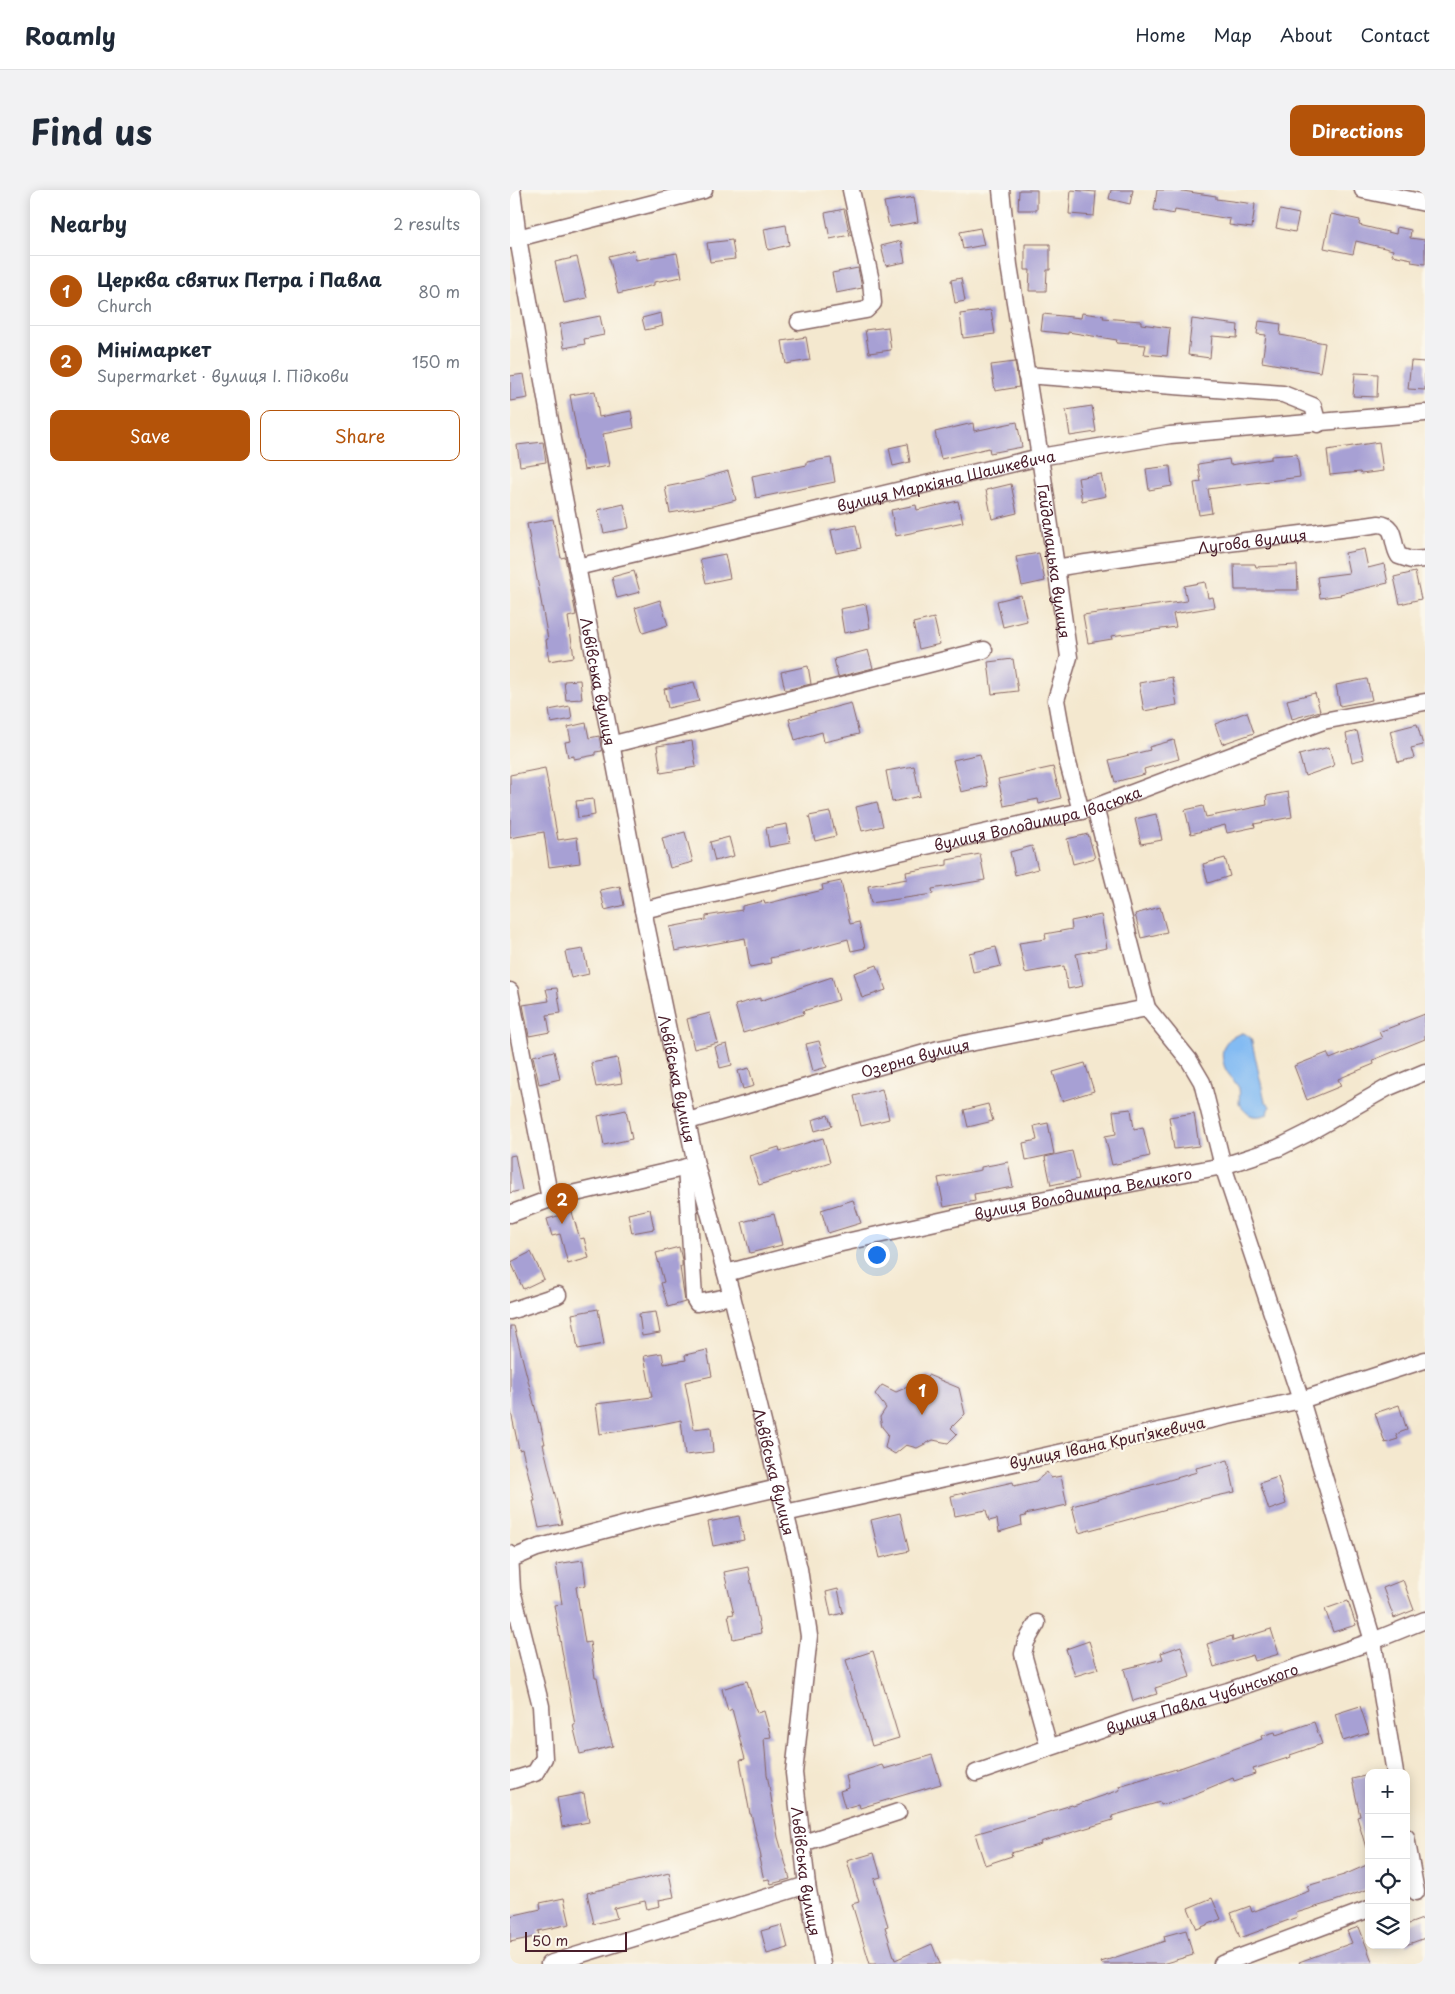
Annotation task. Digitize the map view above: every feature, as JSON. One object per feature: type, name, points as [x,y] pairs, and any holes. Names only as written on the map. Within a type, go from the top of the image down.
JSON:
[{"type":"street","name":"Львівська вулиця","points":[[512,190],[514,239],[610,745],[688,1121],[691,1166],[726,1273],[799,1569],[809,1636],[794,1772],[807,1885],[822,1964]]},
{"type":"street","points":[[514,239],[704,190]]},
{"type":"street","points":[[799,322],[866,310],[873,302],[871,281],[850,190]]},
{"type":"street","name":"Гайдамацька вулиця","points":[[1001,190],[1009,266],[1040,457],[1069,657],[1056,700],[1066,756],[1088,809],[1147,1008]]},
{"type":"street","points":[[1363,190],[1425,203]]},
{"type":"street","points":[[1026,375],[1283,394],[1313,406],[1318,424]]},
{"type":"street","name":"вулиця Маркіяна Шашкевича","points":[[577,567],[1040,457],[1170,435],[1425,414]]},
{"type":"street","name":"Лугова вулиця","points":[[1056,568],[1109,558],[1286,538],[1379,524],[1386,525],[1391,529],[1399,556],[1411,560],[1425,559]]},
{"type":"street","points":[[610,745],[984,650]]},
{"type":"street","name":"вулиця Володимира Івасюка","points":[[643,910],[1088,809],[1323,721],[1425,702]]},
{"type":"street","points":[[510,991],[550,1199]]},
{"type":"street","points":[[1147,1008],[1189,1060],[1202,1082],[1222,1166],[1300,1400],[1373,1642],[1394,1769]]},
{"type":"street","name":"Озерна вулиця","points":[[688,1121],[939,1049],[1147,1008]]},
{"type":"street","name":"вулиця Володимира Великого","points":[[726,1273],[824,1247],[998,1208],[1222,1166],[1278,1148],[1387,1088],[1425,1072]]},
{"type":"street","points":[[510,1214],[550,1199],[691,1166],[694,1298],[697,1303],[732,1296]]},
{"type":"street","points":[[510,1311],[558,1295]]},
{"type":"street","name":"вулиця Івана Крипʼякевича","points":[[785,1513],[1300,1400],[1425,1360]]},
{"type":"street","points":[[510,1781],[535,1773],[544,1758],[541,1706],[511,1591],[511,1556],[648,1518],[778,1488]]},
{"type":"street","name":"вулиця Павла Чубинського","points":[[976,1773],[1049,1746],[1228,1691],[1373,1642],[1425,1620]]},
{"type":"street","points":[[1037,1624],[1026,1642],[1022,1654],[1049,1746]]},
{"type":"street","points":[[803,1843],[898,1812]]},
{"type":"street","points":[[1410,1859],[1416,1892]]},
{"type":"street","points":[[549,1964],[807,1885]]},
{"type":"street","points":[[1222,1964],[1253,1958],[1365,1911]]},
{"type":"water","points":[[1244,1033],[1251,1038],[1265,1101],[1270,1106],[1268,1114],[1255,1116],[1245,1111],[1239,1104],[1239,1088],[1225,1068],[1222,1055],[1225,1045],[1232,1037]]},
{"type":"building","points":[[1019,190],[1037,190],[1037,210],[1018,210]]},
{"type":"building","points":[[1071,190],[1096,192],[1094,216],[1069,214]]},
{"type":"building","points":[[1111,190],[1133,190],[1130,204],[1109,199]]},
{"type":"building","points":[[1157,190],[1176,190],[1216,196],[1216,199],[1255,204],[1252,228],[1229,225],[1230,219],[1175,210],[1174,214],[1154,210]]},
{"type":"building","points":[[914,197],[918,222],[889,227],[884,202]]},
{"type":"building","points":[[844,209],[850,235],[830,239],[825,213]]},
{"type":"building","points":[[1280,210],[1299,214],[1295,232],[1276,228]]},
{"type":"building","points":[[1331,214],[1360,220],[1359,225],[1396,234],[1397,227],[1411,230],[1410,238],[1425,240],[1425,264],[1411,262],[1412,259],[1392,255],[1393,250],[1356,241],[1353,254],[1324,248]]},
{"type":"building","points":[[786,225],[789,245],[768,250],[764,229]]},
{"type":"building","points":[[980,228],[984,245],[963,249],[960,232]]},
{"type":"building","points":[[732,240],[735,259],[710,262],[707,243]]},
{"type":"building","points":[[901,241],[905,262],[886,266],[881,246]]},
{"type":"building","points":[[1025,244],[1050,244],[1050,270],[1047,270],[1046,291],[1029,291],[1030,270],[1025,270]]},
{"type":"building","points":[[634,250],[636,260],[677,253],[682,277],[654,282],[654,285],[618,294],[609,256]]},
{"type":"building","points":[[577,257],[587,298],[564,303],[555,262]]},
{"type":"building","points":[[858,268],[862,288],[836,293],[832,273]]},
{"type":"building","points":[[961,278],[965,301],[955,303],[951,280]]},
{"type":"building","points":[[991,310],[995,334],[963,338],[960,314]]},
{"type":"building","points":[[661,313],[663,326],[645,330],[642,318]]},
{"type":"building","points":[[1082,313],[1104,316],[1103,318],[1141,321],[1141,324],[1170,328],[1167,356],[1144,354],[1146,345],[1116,343],[1117,340],[1068,332],[1068,334],[1041,331],[1043,314],[1081,318]]},
{"type":"building","points":[[600,316],[604,335],[584,339],[585,344],[564,348],[560,324]]},
{"type":"building","points":[[1192,319],[1238,325],[1237,338],[1212,336],[1210,358],[1188,355]]},
{"type":"building","points":[[1259,321],[1281,324],[1280,335],[1325,343],[1320,372],[1262,362],[1266,335],[1257,334]]},
{"type":"building","points":[[888,327],[891,350],[869,353],[865,330]]},
{"type":"building","points":[[806,337],[810,360],[786,364],[782,341]]},
{"type":"building","points":[[1411,361],[1425,362],[1425,390],[1408,389]]},
{"type":"building","points":[[1015,362],[1019,387],[995,391],[991,365]]},
{"type":"building","points":[[1355,373],[1378,374],[1377,397],[1353,396]]},
{"type":"building","points":[[524,374],[528,398],[510,401],[510,376]]},
{"type":"building","points":[[595,391],[599,417],[631,411],[634,428],[603,434],[609,466],[584,470],[570,395]]},
{"type":"building","points":[[1092,406],[1096,432],[1070,436],[1066,410]]},
{"type":"building","points":[[1017,422],[1022,447],[990,453],[989,448],[941,459],[935,432],[973,423],[974,431]]},
{"type":"building","points":[[543,442],[546,462],[520,466],[517,445]]},
{"type":"building","points":[[1379,442],[1383,471],[1330,475],[1327,450]]},
{"type":"building","points":[[907,444],[910,462],[893,466],[889,448]]},
{"type":"building","points":[[1297,454],[1300,477],[1208,489],[1212,513],[1199,515],[1194,483],[1201,482],[1198,464],[1229,459],[1230,465],[1271,459],[1271,456]]},
{"type":"building","points":[[831,458],[835,482],[756,498],[752,476]]},
{"type":"building","points":[[1170,466],[1172,486],[1149,490],[1146,469]]},
{"type":"building","points":[[728,471],[736,500],[670,513],[665,487],[705,479]]},
{"type":"building","points":[[1101,474],[1106,496],[1082,501],[1078,478]]},
{"type":"building","points":[[1011,484],[1017,513],[992,519],[986,490]]},
{"type":"building","points":[[958,501],[963,522],[896,536],[891,510],[916,505],[917,510]]},
{"type":"building","points":[[624,504],[629,528],[604,533],[598,510]]},
{"type":"building","points":[[553,519],[561,558],[565,557],[576,615],[568,617],[574,657],[549,661],[546,640],[548,639],[527,524]]},
{"type":"building","points":[[856,525],[861,548],[836,553],[831,530]]},
{"type":"building","points":[[1364,549],[1368,568],[1384,564],[1388,583],[1341,595],[1320,598],[1317,577],[1349,573],[1345,553]]},
{"type":"building","points":[[1039,553],[1045,581],[1022,586],[1016,557]]},
{"type":"building","points":[[725,554],[730,578],[706,583],[700,559]]},
{"type":"building","points":[[1234,564],[1255,564],[1256,567],[1297,565],[1298,590],[1235,590]]},
{"type":"building","points":[[634,571],[640,592],[617,598],[612,577]]},
{"type":"building","points":[[1415,572],[1421,599],[1400,604],[1394,577]]},
{"type":"building","points":[[1205,582],[1208,598],[1213,597],[1215,607],[1173,614],[1176,627],[1111,636],[1112,639],[1088,643],[1083,615],[1187,601],[1184,586]]},
{"type":"building","points":[[1021,595],[1027,621],[1003,627],[997,601]]},
{"type":"building","points":[[660,600],[668,625],[643,633],[635,608]]},
{"type":"building","points":[[866,604],[870,628],[844,633],[840,609]]},
{"type":"building","points":[[934,618],[940,644],[919,649],[913,623]]},
{"type":"building","points":[[868,650],[873,668],[838,677],[834,659]]},
{"type":"building","points":[[1013,659],[1018,691],[992,694],[988,662]]},
{"type":"building","points":[[808,666],[811,684],[785,690],[781,672]]},
{"type":"building","points":[[1172,677],[1177,705],[1144,711],[1139,683]]},
{"type":"building","points":[[1367,679],[1372,700],[1340,706],[1336,685]]},
{"type":"building","points":[[580,680],[582,699],[566,700],[564,681]]},
{"type":"building","points":[[694,682],[699,701],[668,708],[664,689]]},
{"type":"building","points":[[1315,693],[1320,711],[1292,719],[1287,700]]},
{"type":"building","points":[[851,703],[859,734],[824,742],[822,732],[795,740],[789,719]]},
{"type":"building","points":[[570,706],[572,719],[551,723],[549,710]]},
{"type":"building","points":[[1247,712],[1254,733],[1222,744],[1215,724]]},
{"type":"building","points":[[586,723],[589,738],[599,736],[602,751],[595,752],[595,755],[574,759],[574,756],[568,757],[565,742],[571,741],[568,727]]},
{"type":"building","points":[[1417,724],[1423,745],[1411,748],[1414,758],[1398,762],[1390,731]]},
{"type":"building","points":[[1357,731],[1364,759],[1352,762],[1346,734]]},
{"type":"building","points":[[1174,740],[1179,759],[1144,769],[1145,774],[1115,782],[1109,760],[1150,750],[1149,747]]},
{"type":"building","points":[[692,741],[696,767],[661,773],[657,746]]},
{"type":"building","points":[[1329,747],[1334,766],[1305,776],[1299,755]]},
{"type":"building","points":[[980,754],[987,786],[961,792],[953,760]]},
{"type":"building","points":[[914,766],[920,796],[892,802],[886,771]]},
{"type":"building","points":[[1053,767],[1061,798],[1039,804],[1038,799],[1004,806],[998,779]]},
{"type":"building","points":[[545,768],[558,840],[577,837],[580,863],[549,867],[544,832],[510,838],[510,775]]},
{"type":"building","points":[[1288,792],[1292,817],[1254,824],[1255,827],[1227,833],[1225,825],[1191,834],[1185,810],[1203,806],[1206,817],[1267,805],[1266,796]]},
{"type":"building","points":[[593,799],[595,815],[578,818],[576,801]]},
{"type":"building","points":[[877,802],[883,826],[862,831],[856,807]]},
{"type":"building","points":[[830,812],[836,836],[815,841],[809,816]]},
{"type":"building","points":[[1156,814],[1162,840],[1141,844],[1135,819]]},
{"type":"building","points":[[787,824],[790,843],[769,847],[766,828]]},
{"type":"building","points":[[685,832],[693,862],[670,868],[662,838]]},
{"type":"building","points":[[1088,834],[1095,858],[1073,864],[1067,839]]},
{"type":"building","points":[[729,837],[734,856],[715,861],[710,842]]},
{"type":"building","points":[[1032,846],[1038,869],[1015,875],[1010,852]]},
{"type":"building","points":[[980,854],[985,880],[932,889],[933,894],[871,903],[868,886],[907,879],[906,872],[947,865],[947,860]]},
{"type":"building","points":[[1225,858],[1230,876],[1208,883],[1203,864]]},
{"type":"building","points":[[841,881],[850,924],[859,922],[865,948],[851,951],[848,939],[770,958],[771,963],[750,967],[745,938],[675,951],[670,927],[706,920],[706,916],[742,910],[742,906],[764,901],[765,904],[823,890],[822,885]]},
{"type":"building","points":[[620,886],[624,905],[605,910],[600,890]]},
{"type":"building","points":[[1160,907],[1167,932],[1141,938],[1135,914]]},
{"type":"building","points":[[1101,915],[1107,948],[1076,954],[1083,986],[1068,989],[1064,966],[1025,973],[1019,943],[1046,939],[1045,934],[1072,929],[1071,921]]},
{"type":"building","points":[[996,947],[1001,966],[973,972],[969,953]]},
{"type":"building","points":[[583,949],[589,974],[571,978],[565,952]]},
{"type":"building","points":[[877,965],[886,990],[862,998],[854,973]]},
{"type":"building","points":[[832,977],[839,1000],[803,1011],[804,1014],[743,1033],[735,1005],[760,998],[760,1001]]},
{"type":"building","points":[[557,988],[561,1013],[547,1015],[550,1032],[529,1036],[523,1005],[549,1001],[546,989]]},
{"type":"building","points":[[710,1013],[718,1043],[694,1049],[687,1019]]},
{"type":"building","points":[[1425,1014],[1425,1039],[1373,1060],[1374,1064],[1338,1079],[1341,1086],[1307,1100],[1294,1066],[1327,1053],[1330,1059],[1382,1038],[1379,1032]]},
{"type":"building","points":[[819,1041],[827,1067],[813,1071],[806,1044]]},
{"type":"building","points":[[727,1044],[732,1065],[720,1068],[715,1047]]},
{"type":"building","points":[[554,1051],[560,1079],[539,1084],[533,1056]]},
{"type":"building","points":[[617,1058],[622,1083],[596,1087],[591,1063]]},
{"type":"building","points":[[1085,1063],[1094,1091],[1062,1101],[1053,1072]]},
{"type":"building","points":[[749,1068],[754,1086],[743,1089],[738,1071]]},
{"type":"building","points":[[882,1089],[889,1119],[861,1126],[854,1096]]},
{"type":"building","points":[[988,1104],[993,1121],[968,1127],[964,1110]]},
{"type":"building","points":[[1131,1109],[1134,1129],[1143,1127],[1150,1156],[1112,1165],[1105,1136],[1116,1134],[1113,1111]]},
{"type":"building","points":[[626,1110],[632,1139],[604,1145],[598,1116]]},
{"type":"building","points":[[1194,1113],[1199,1146],[1174,1149],[1169,1117]]},
{"type":"building","points":[[828,1115],[832,1126],[815,1131],[812,1120]]},
{"type":"building","points":[[1048,1123],[1054,1154],[1026,1160],[1023,1143],[1037,1140],[1034,1126]]},
{"type":"building","points":[[823,1138],[830,1162],[759,1185],[749,1156],[779,1147],[780,1151]]},
{"type":"building","points":[[1072,1151],[1079,1179],[1051,1185],[1045,1157]]},
{"type":"building","points":[[515,1155],[522,1190],[510,1193],[510,1156]]},
{"type":"building","points":[[1008,1162],[1013,1187],[974,1194],[975,1201],[944,1207],[938,1178],[981,1170],[981,1167]]},
{"type":"building","points":[[853,1200],[861,1223],[828,1233],[821,1210]]},
{"type":"building","points":[[650,1209],[654,1229],[632,1233],[628,1214]]},
{"type":"building","points":[[572,1212],[580,1239],[584,1238],[589,1258],[568,1264],[560,1234],[552,1236],[547,1219]]},
{"type":"building","points":[[774,1214],[782,1245],[750,1253],[742,1222]]},
{"type":"building","points":[[679,1247],[682,1260],[682,1267],[680,1267],[685,1302],[668,1307],[661,1283],[664,1282],[656,1253]]},
{"type":"building","points":[[531,1252],[544,1279],[523,1289],[511,1262]]},
{"type":"building","points":[[598,1309],[604,1344],[578,1349],[572,1314]]},
{"type":"building","points":[[656,1312],[660,1333],[642,1336],[639,1314]]},
{"type":"building","points":[[510,1326],[514,1326],[540,1422],[545,1444],[543,1444],[562,1524],[539,1528],[533,1501],[535,1501],[522,1449],[519,1450],[510,1407]]},
{"type":"building","points":[[707,1350],[712,1376],[685,1382],[694,1429],[711,1427],[713,1452],[685,1455],[681,1420],[600,1434],[596,1404],[652,1397],[644,1356],[662,1353],[664,1364],[686,1360],[685,1355]]},
{"type":"building","points":[[928,1375],[959,1388],[965,1414],[951,1428],[957,1434],[948,1443],[933,1440],[917,1448],[906,1445],[895,1454],[885,1448],[888,1434],[882,1427],[880,1417],[886,1408],[875,1394],[882,1385],[896,1392],[910,1386],[916,1386]]},
{"type":"building","points":[[1399,1405],[1407,1430],[1396,1434],[1398,1439],[1385,1443],[1375,1413]]},
{"type":"building","points":[[1228,1460],[1235,1492],[1079,1533],[1072,1506],[1197,1472],[1196,1468]]},
{"type":"building","points":[[1047,1472],[1051,1478],[1061,1476],[1067,1505],[1025,1514],[1026,1516],[1021,1517],[1022,1525],[999,1532],[997,1519],[989,1521],[986,1510],[955,1516],[951,1496],[1013,1482],[1014,1486],[1036,1481]]},
{"type":"building","points":[[1278,1477],[1286,1504],[1269,1510],[1260,1483]]},
{"type":"building","points":[[900,1513],[909,1551],[880,1558],[871,1520]]},
{"type":"building","points":[[739,1516],[744,1540],[713,1546],[708,1522]]},
{"type":"building","points":[[583,1560],[586,1585],[576,1587],[585,1643],[590,1642],[595,1678],[597,1678],[613,1746],[580,1754],[573,1725],[575,1725],[554,1605],[562,1604],[556,1564]]},
{"type":"building","points":[[748,1567],[761,1633],[733,1639],[728,1615],[734,1614],[724,1572]]},
{"type":"building","points":[[1403,1580],[1414,1610],[1394,1618],[1383,1588]]},
{"type":"building","points":[[838,1589],[843,1613],[831,1616],[826,1592]]},
{"type":"building","points":[[1348,1601],[1356,1625],[1333,1632],[1325,1609]]},
{"type":"building","points":[[1271,1629],[1279,1654],[1255,1661],[1253,1655],[1214,1667],[1207,1644],[1232,1636],[1233,1641]]},
{"type":"building","points":[[1089,1641],[1098,1669],[1075,1676],[1066,1649]]},
{"type":"building","points":[[1181,1646],[1190,1677],[1155,1688],[1157,1694],[1133,1701],[1124,1669],[1163,1659],[1161,1653]]},
{"type":"building","points":[[873,1651],[899,1738],[872,1746],[846,1660]]},
{"type":"building","points":[[747,1681],[757,1713],[764,1711],[771,1737],[764,1738],[767,1774],[778,1837],[790,1879],[771,1884],[769,1879],[764,1880],[759,1858],[761,1857],[750,1814],[740,1760],[745,1759],[732,1709],[728,1711],[722,1689]]},
{"type":"building","points":[[1360,1706],[1369,1733],[1343,1741],[1335,1714]]},
{"type":"building","points":[[1314,1722],[1322,1744],[1290,1755],[1291,1757],[1253,1769],[1255,1774],[1234,1781],[1233,1778],[1185,1798],[1161,1805],[1160,1802],[1112,1816],[1113,1820],[1040,1842],[1041,1844],[1011,1853],[1012,1856],[985,1865],[975,1834],[1073,1806],[1120,1790],[1119,1786],[1183,1767],[1262,1739],[1261,1736],[1275,1732],[1276,1735]]},
{"type":"building","points":[[932,1755],[941,1784],[860,1808],[859,1804],[845,1808],[840,1791],[849,1788],[846,1776],[882,1765],[884,1769]]},
{"type":"building","points":[[1365,1776],[1365,1845],[1357,1817],[1360,1816],[1352,1779]]},
{"type":"building","points":[[584,1793],[589,1822],[562,1827],[557,1798]]},
{"type":"building","points":[[874,1853],[881,1877],[874,1879],[888,1926],[885,1927],[895,1960],[932,1944],[940,1964],[870,1964],[852,1904],[859,1902],[847,1861]]},
{"type":"building","points":[[1365,1866],[1365,1890],[1296,1913],[1297,1917],[1240,1938],[1231,1913],[1250,1906],[1252,1912],[1309,1891],[1307,1886],[1344,1875]]},
{"type":"building","points":[[669,1873],[674,1897],[659,1900],[660,1906],[647,1909],[645,1901],[614,1908],[617,1918],[594,1924],[587,1893]]},
{"type":"building","points":[[564,1898],[570,1924],[538,1931],[539,1936],[510,1942],[510,1916],[541,1909],[540,1903]]},
{"type":"building","points":[[1212,1898],[1221,1919],[1197,1929],[1188,1908]]},
{"type":"building","points":[[1425,1918],[1425,1938],[1410,1944],[1410,1924]]},
{"type":"building","points":[[782,1925],[788,1948],[767,1954],[761,1931]]},
{"type":"building","points":[[1359,1927],[1365,1943],[1365,1949],[1367,1949],[1373,1964],[1300,1964],[1299,1962],[1352,1943],[1347,1931]]},
{"type":"building","points":[[1186,1930],[1193,1955],[1162,1964],[1102,1964],[1101,1962],[1165,1941],[1164,1936]]},
{"type":"place","name":"Мінімаркет","points":[[562,1224]]},
{"type":"place","name":"Церква святих Петра і Павла","points":[[922,1415]]}]
